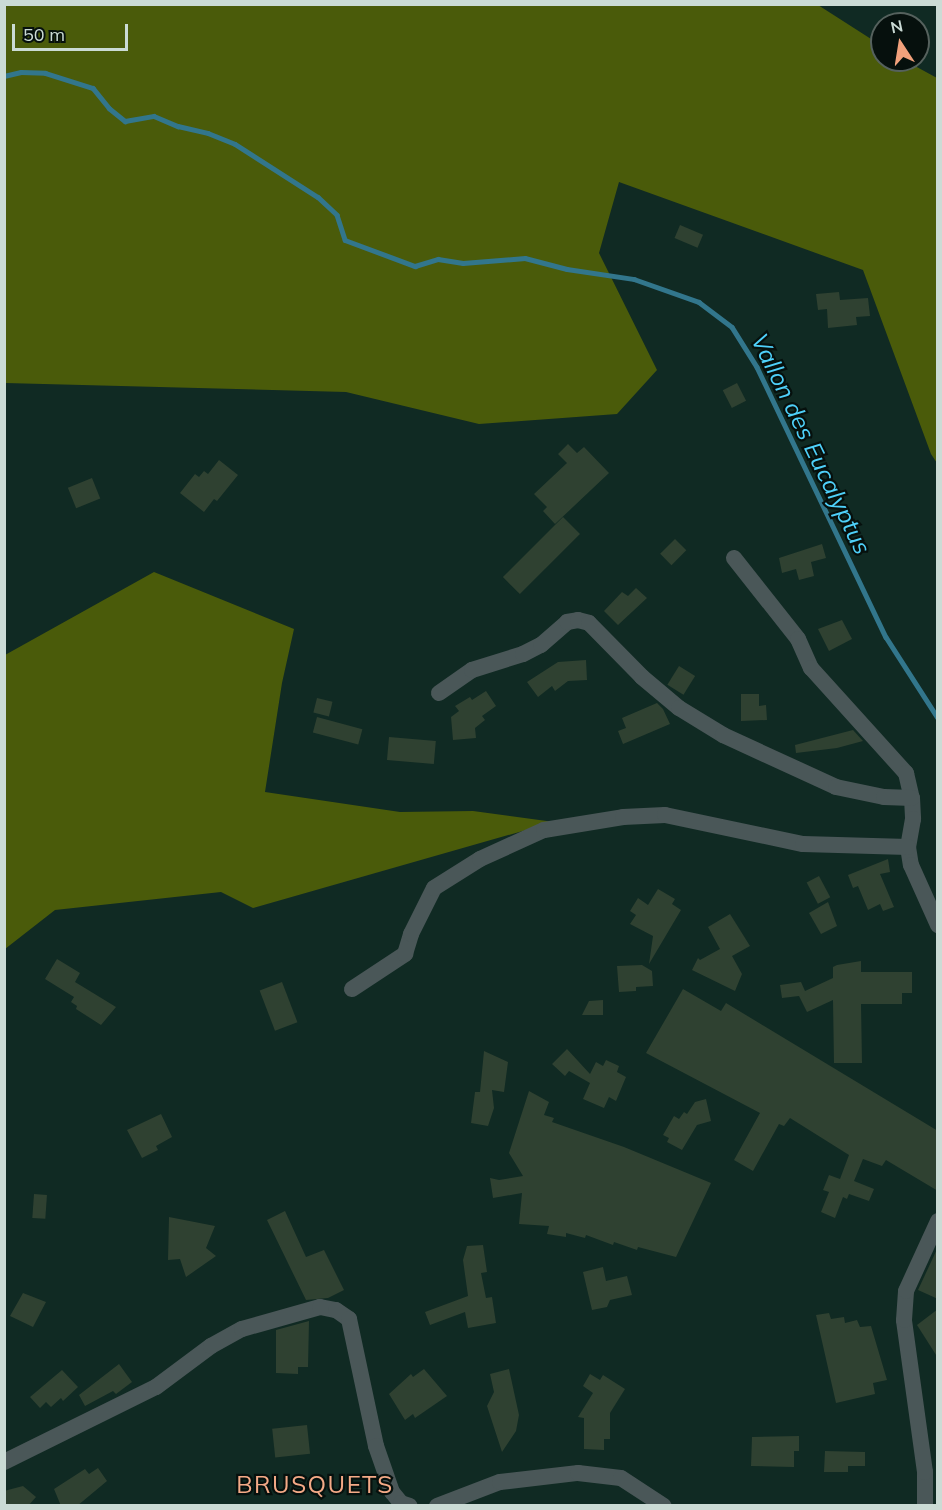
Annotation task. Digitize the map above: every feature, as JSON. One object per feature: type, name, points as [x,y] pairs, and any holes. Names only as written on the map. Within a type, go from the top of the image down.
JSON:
[{"type":"street","points":[[734,558],[798,639],[811,668],[906,772],[912,798],[913,819],[908,847],[911,865],[938,925]]},
{"type":"street","points":[[439,693],[472,670],[523,654],[541,645],[567,622],[578,620],[589,622],[642,677],[680,708],[723,735],[836,787],[884,797],[912,798]]},
{"type":"street","points":[[352,989],[405,954],[411,933],[434,888],[480,859],[544,830],[623,818],[665,815],[803,844],[908,847]]},
{"type":"street","points":[[926,1506],[925,1472],[904,1320],[906,1291],[938,1221]]},
{"type":"street","points":[[4,1462],[156,1387],[211,1346],[242,1329],[320,1307],[336,1310],[349,1319],[376,1446],[392,1492],[402,1505]]},
{"type":"street","points":[[437,1506],[500,1482],[578,1473],[621,1478],[664,1506]]},
{"type":"green space","points":[[5,4],[818,5],[870,38],[870,72],[926,72],[937,78],[937,463],[931,454],[863,270],[619,182],[599,253],[657,370],[617,414],[479,424],[346,392],[5,383]]},
{"type":"green space","points":[[154,572],[294,629],[282,683],[265,792],[400,812],[473,811],[554,822],[253,908],[221,892],[55,910],[5,949],[5,655]]},
{"type":"building","points":[[680,225],[703,235],[698,248],[675,238]]},
{"type":"building","points":[[839,292],[840,300],[868,298],[870,316],[856,317],[857,325],[828,328],[827,309],[818,310],[816,294]]},
{"type":"building","points":[[737,383],[746,401],[732,408],[723,390]]},
{"type":"building","points":[[568,444],[577,453],[584,447],[609,473],[555,524],[543,511],[547,507],[534,494],[567,463],[558,454]]},
{"type":"building","points":[[219,460],[238,475],[217,501],[214,499],[204,512],[180,493],[195,474],[199,477],[204,471],[208,474]]},
{"type":"building","points":[[92,478],[100,498],[76,508],[68,488]]},
{"type":"building","points":[[563,517],[580,534],[520,594],[503,577]]},
{"type":"building","points":[[675,539],[686,550],[671,565],[660,554]]},
{"type":"building","points":[[822,544],[826,558],[811,562],[814,576],[799,580],[796,569],[782,573],[779,558]]},
{"type":"building","points":[[636,588],[647,598],[618,625],[604,611],[622,592],[628,596]]},
{"type":"building","points":[[842,620],[852,639],[829,651],[818,629]]},
{"type":"building","points":[[586,660],[587,680],[568,681],[555,691],[552,686],[538,697],[527,682],[558,662]]},
{"type":"building","points":[[679,666],[695,676],[683,695],[667,685]]},
{"type":"building","points":[[486,691],[496,706],[482,716],[485,720],[475,728],[476,738],[453,740],[451,717],[459,711],[455,706],[470,697],[472,700]]},
{"type":"building","points":[[741,694],[759,694],[759,706],[766,705],[767,720],[741,721]]},
{"type":"building","points":[[317,698],[333,702],[329,716],[313,713]]},
{"type":"building","points":[[657,703],[663,709],[670,724],[623,744],[618,731],[626,728],[622,718]]},
{"type":"building","points":[[317,717],[362,729],[358,745],[313,732]]},
{"type":"building","points":[[853,730],[863,741],[837,748],[796,753],[795,745]]},
{"type":"building","points":[[389,737],[436,741],[434,764],[387,760]]},
{"type":"building","points":[[888,859],[890,872],[880,874],[894,907],[883,911],[880,904],[868,910],[858,886],[853,888],[848,875]]},
{"type":"building","points":[[819,876],[830,897],[818,904],[807,883]]},
{"type":"building","points":[[658,889],[675,899],[672,904],[681,910],[649,964],[653,936],[630,924],[636,915],[630,911],[638,898],[648,905]]},
{"type":"building","points":[[828,902],[837,926],[821,934],[809,913]]},
{"type":"building","points":[[730,914],[750,946],[732,956],[742,974],[735,991],[692,970],[698,958],[700,960],[720,949],[708,927]]},
{"type":"building","points":[[57,959],[80,973],[75,982],[116,1007],[101,1025],[76,1009],[77,1006],[71,1002],[74,997],[45,979]]},
{"type":"building","points":[[861,961],[861,972],[912,972],[912,993],[902,993],[902,1004],[861,1004],[862,1063],[834,1063],[833,1000],[807,1012],[799,996],[782,998],[780,985],[801,982],[805,991],[833,978],[833,967]]},
{"type":"building","points":[[642,965],[652,971],[653,986],[636,987],[636,991],[619,992],[617,966]]},
{"type":"building","points":[[282,982],[297,1022],[275,1031],[260,991]]},
{"type":"building","points":[[683,989],[721,1011],[726,1003],[938,1131],[938,1191],[886,1160],[882,1166],[863,1159],[854,1181],[874,1189],[869,1201],[849,1194],[847,1199],[843,1197],[835,1218],[821,1212],[829,1192],[823,1190],[829,1175],[840,1179],[849,1155],[790,1118],[784,1126],[779,1124],[753,1171],[734,1160],[760,1113],[646,1053]]},
{"type":"building","points":[[603,1000],[603,1015],[582,1015],[589,1001]]},
{"type":"building","points":[[567,1049],[590,1074],[596,1062],[603,1066],[606,1060],[619,1066],[617,1072],[626,1077],[616,1101],[609,1097],[604,1108],[583,1099],[590,1083],[569,1071],[565,1076],[552,1064]]},
{"type":"building","points":[[484,1051],[508,1062],[504,1092],[492,1090],[494,1108],[488,1126],[471,1123],[475,1092],[480,1092]]},
{"type":"building","points":[[529,1091],[549,1102],[544,1115],[554,1118],[552,1122],[624,1147],[711,1183],[676,1257],[638,1247],[637,1250],[614,1242],[613,1245],[586,1235],[585,1238],[566,1233],[566,1237],[547,1234],[549,1226],[519,1224],[522,1193],[493,1198],[490,1178],[499,1180],[523,1176],[509,1153]]},
{"type":"building","points":[[706,1099],[711,1121],[697,1125],[682,1150],[667,1142],[669,1138],[663,1135],[674,1116],[679,1119],[684,1112],[687,1114],[695,1102]]},
{"type":"building","points":[[161,1114],[172,1137],[156,1146],[158,1150],[142,1158],[127,1130]]},
{"type":"building","points":[[34,1194],[47,1195],[45,1219],[32,1218]]},
{"type":"building","points":[[285,1211],[306,1257],[324,1250],[344,1290],[328,1298],[306,1300],[267,1220]]},
{"type":"building","points":[[169,1217],[215,1226],[206,1248],[216,1256],[186,1277],[180,1259],[168,1260]]},
{"type":"building","points":[[483,1245],[487,1272],[481,1273],[486,1298],[492,1297],[496,1323],[468,1328],[465,1312],[430,1325],[425,1312],[468,1296],[463,1260],[467,1246]]},
{"type":"building","points":[[938,1247],[938,1299],[918,1290]]},
{"type":"building","points":[[603,1267],[606,1281],[627,1276],[632,1295],[610,1300],[607,1307],[592,1310],[583,1272]]},
{"type":"building","points":[[23,1293],[46,1302],[33,1327],[10,1316]]},
{"type":"building","points":[[938,1309],[938,1358],[917,1325]]},
{"type":"building","points":[[829,1313],[831,1319],[844,1317],[845,1323],[857,1320],[860,1327],[871,1326],[887,1380],[873,1383],[875,1394],[836,1403],[816,1315]]},
{"type":"building","points":[[309,1321],[308,1367],[298,1367],[298,1374],[276,1373],[276,1330]]},
{"type":"building","points":[[119,1364],[132,1382],[116,1394],[113,1391],[85,1406],[79,1395]]},
{"type":"building","points":[[424,1369],[447,1396],[415,1418],[413,1414],[405,1420],[389,1394],[411,1374],[413,1377]]},
{"type":"building","points":[[509,1369],[519,1415],[516,1431],[502,1452],[487,1406],[494,1392],[490,1374]]},
{"type":"building","points":[[62,1370],[78,1387],[63,1401],[61,1398],[51,1407],[46,1402],[40,1408],[30,1397]]},
{"type":"building","points":[[590,1374],[600,1380],[603,1375],[625,1389],[610,1413],[610,1439],[604,1439],[604,1450],[584,1449],[584,1418],[578,1417],[593,1393],[583,1386]]},
{"type":"building","points":[[307,1425],[310,1454],[275,1457],[272,1429]]},
{"type":"building","points":[[799,1436],[799,1451],[794,1451],[794,1467],[751,1466],[752,1437]]},
{"type":"building","points":[[825,1451],[865,1452],[865,1466],[848,1466],[848,1472],[824,1472]]},
{"type":"building","points":[[98,1468],[107,1481],[77,1506],[61,1506],[54,1489],[85,1469],[89,1474]]},
{"type":"building","points":[[23,1486],[36,1497],[28,1506],[4,1506],[4,1491]]},
{"type":"waterway","name":"Vallon des Eucalyptus","points":[[4,76],[21,72],[45,73],[93,88],[109,108],[125,121],[154,116],[235,144],[318,197],[337,215],[345,240],[415,266],[438,259],[463,263],[525,258],[567,269],[634,279],[699,302],[732,327],[757,367],[886,637],[938,718]]},
{"type":"district","name":"BRUSQUETS","points":[[315,1485]]}]
